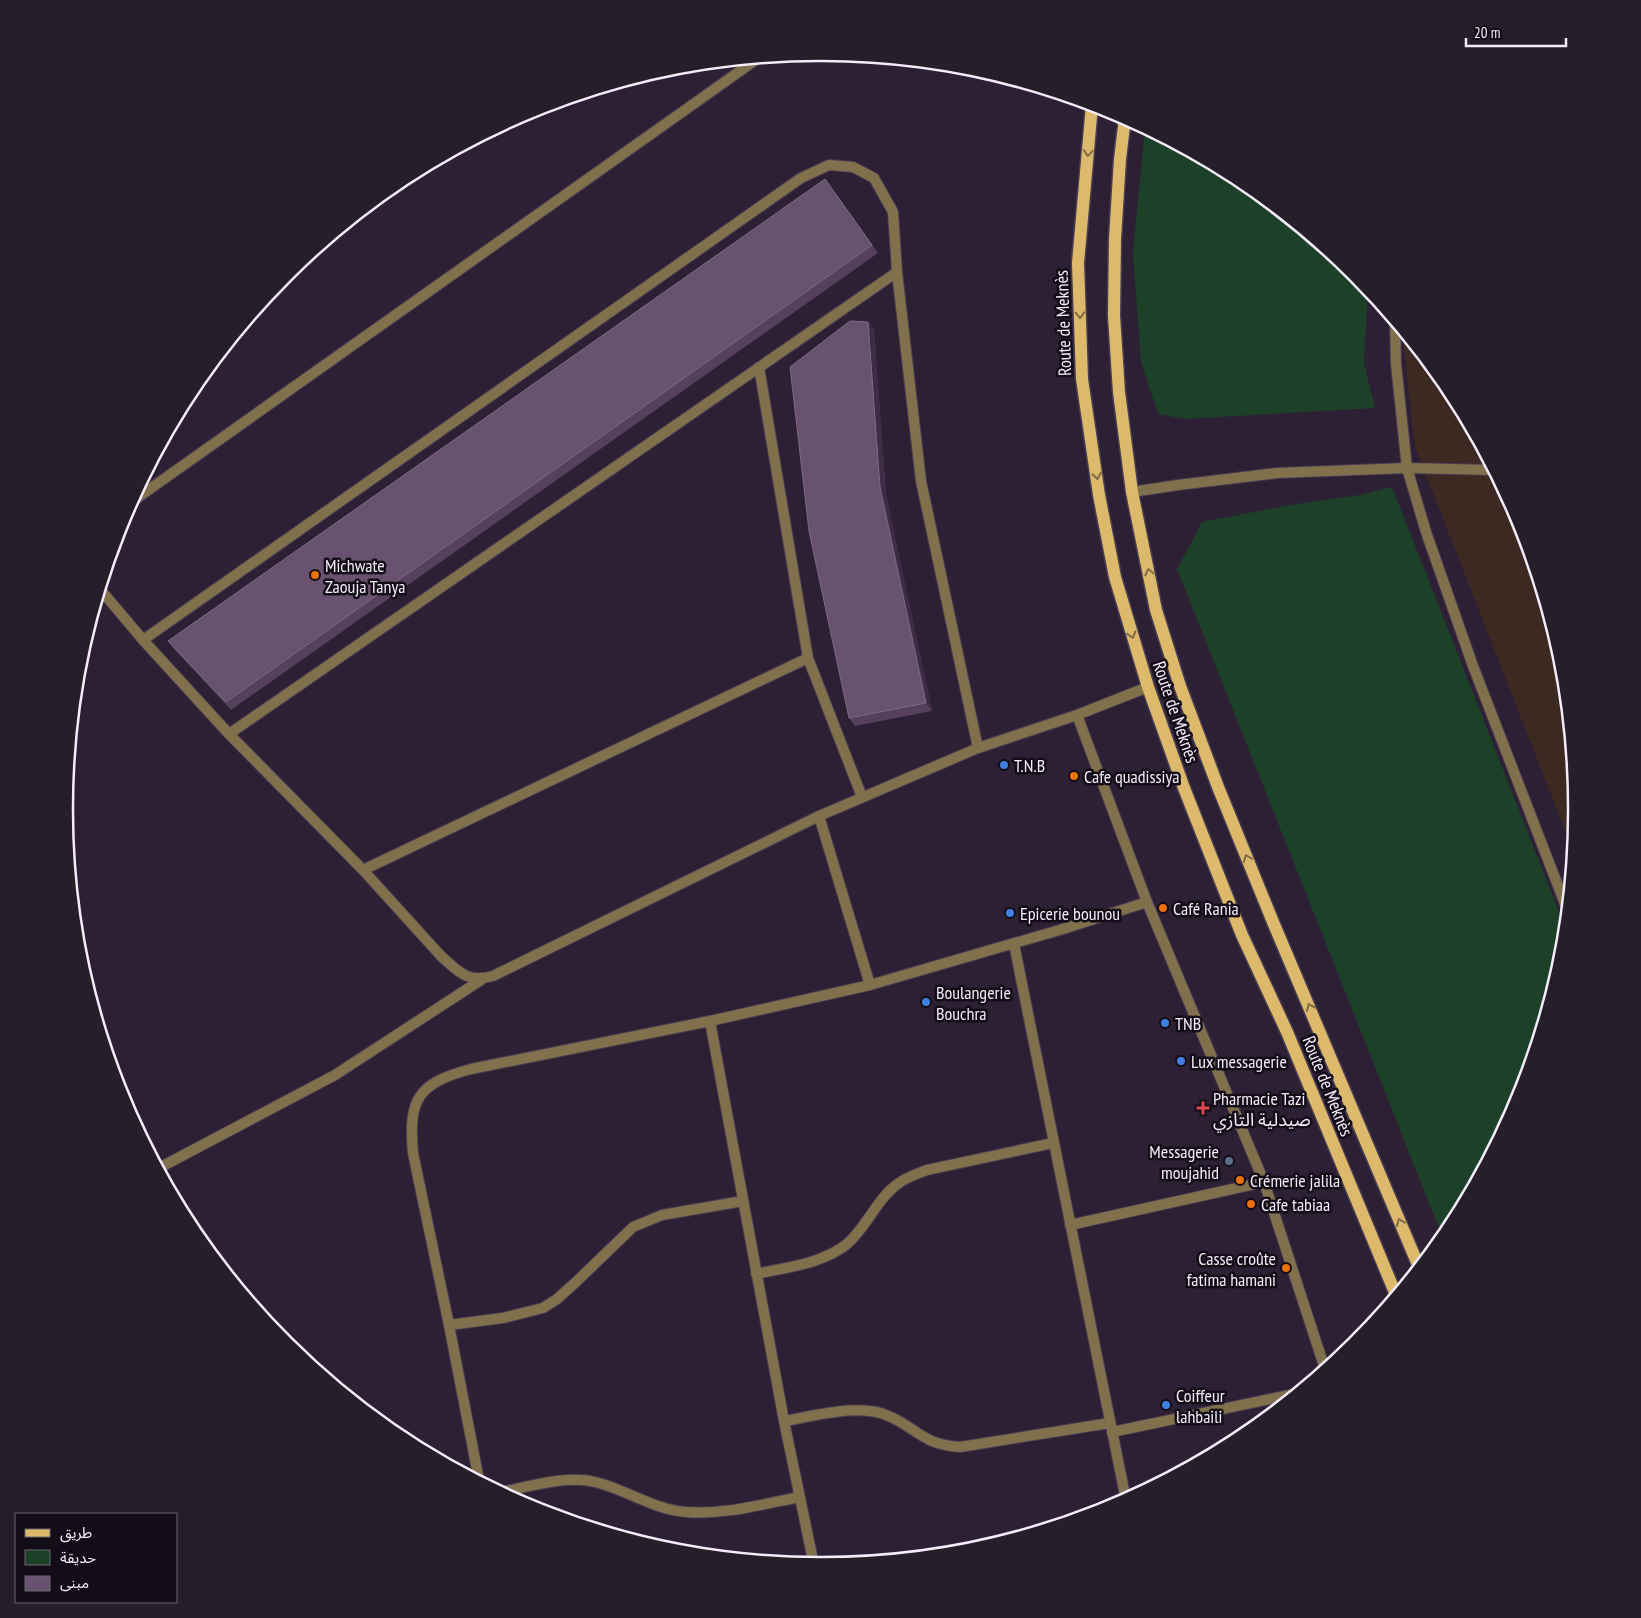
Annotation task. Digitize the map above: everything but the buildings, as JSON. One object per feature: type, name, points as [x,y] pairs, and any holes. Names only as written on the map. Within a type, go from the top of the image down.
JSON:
[{"type":"main road","name":"Route de Meknès","points":[[1091,112],[1078,263],[1082,379],[1099,495],[1115,578],[1148,687],[1184,788],[1242,936],[1288,1032],[1394,1289]]},
{"type":"main road","name":"Route de Meknès","points":[[1124,126],[1115,238],[1114,316],[1119,392],[1132,492],[1156,610],[1184,695],[1273,922],[1417,1260]]},
{"type":"street","points":[[143,494],[748,65]]},
{"type":"street","points":[[143,640],[802,178],[829,166],[853,167],[874,178],[893,212],[897,272],[921,481],[978,748]]},
{"type":"street","points":[[229,734],[897,272]]},
{"type":"street","points":[[1394,330],[1407,468],[1426,532],[1473,666],[1563,898]]},
{"type":"street","points":[[759,367],[808,658],[862,797]]},
{"type":"street","points":[[1132,492],[1277,472],[1407,468],[1487,470]]},
{"type":"street","points":[[104,594],[143,640],[229,734],[364,870],[441,956],[464,976],[473,979],[483,978],[500,972],[819,816],[862,797],[978,748],[1078,716],[1148,687]]},
{"type":"street","points":[[364,870],[808,658]]},
{"type":"street","points":[[1078,716],[1148,902],[1264,1182],[1323,1363]]},
{"type":"street","points":[[819,816],[870,985]]},
{"type":"street","points":[[478,1473],[413,1153],[411,1127],[413,1111],[418,1099],[427,1087],[439,1079],[471,1069],[710,1021],[870,985],[1014,944],[1148,902]]},
{"type":"street","points":[[1014,944],[1124,1492]]},
{"type":"street","points":[[164,1166],[335,1075],[483,978]]},
{"type":"street","points":[[710,1021],[784,1421],[812,1557]]},
{"type":"street","points":[[756,1274],[804,1264],[834,1253],[863,1227],[884,1198],[897,1184],[910,1176],[927,1170],[1053,1143]]},
{"type":"street","points":[[1070,1225],[1264,1182]]},
{"type":"street","points":[[449,1326],[503,1318],[543,1308],[576,1282],[633,1227],[662,1215],[743,1200]]},
{"type":"street","points":[[784,1421],[840,1411],[859,1410],[877,1412],[890,1416],[929,1441],[943,1446],[960,1447],[1111,1427],[1283,1396]]},
{"type":"street","points":[[512,1490],[555,1481],[576,1480],[599,1483],[684,1512],[723,1510],[800,1498]]},
{"type":"shaded area","points":[[1403,341],[1442,394],[1468,435],[1491,478],[1529,569],[1543,615],[1562,711],[1567,760],[1567,837],[1415,447]]},
{"type":"green space","points":[[1144,135],[1194,161],[1236,187],[1276,216],[1314,247],[1367,300],[1364,363],[1375,408],[1184,419],[1158,414],[1141,362],[1133,253]]},
{"type":"green space","points":[[1392,487],[1561,916],[1543,1003],[1529,1049],[1491,1140],[1468,1183],[1439,1228],[1177,569],[1202,522],[1290,505],[1360,495]]},
{"type":"place","name":"Michwate Zaouja Tanya","points":[[315,575]]},
{"type":"place","name":"T.N.B","points":[[1004,765]]},
{"type":"place","name":"Cafe quadissiya","points":[[1074,776]]},
{"type":"place","name":"Café Rania","points":[[1163,908]]},
{"type":"place","name":"Epicerie bounou","points":[[1010,913]]},
{"type":"place","name":"Boulangerie Bouchra","points":[[926,1002]]},
{"type":"place","name":"TNB","points":[[1165,1023]]},
{"type":"place","name":"Lux messagerie","points":[[1181,1061]]},
{"type":"place","name":"Pharmacie Tazi صيدلية التازي","points":[[1203,1108]]},
{"type":"place","name":"Messagerie moujahid","points":[[1229,1161]]},
{"type":"place","name":"Crémerie jalila","points":[[1240,1180]]},
{"type":"place","name":"Cafe tabiaa","points":[[1251,1204]]},
{"type":"place","name":"Casse croûte fatima hamani","points":[[1286,1268]]},
{"type":"place","name":"Coiffeur lahbaili","points":[[1166,1405]]}]
